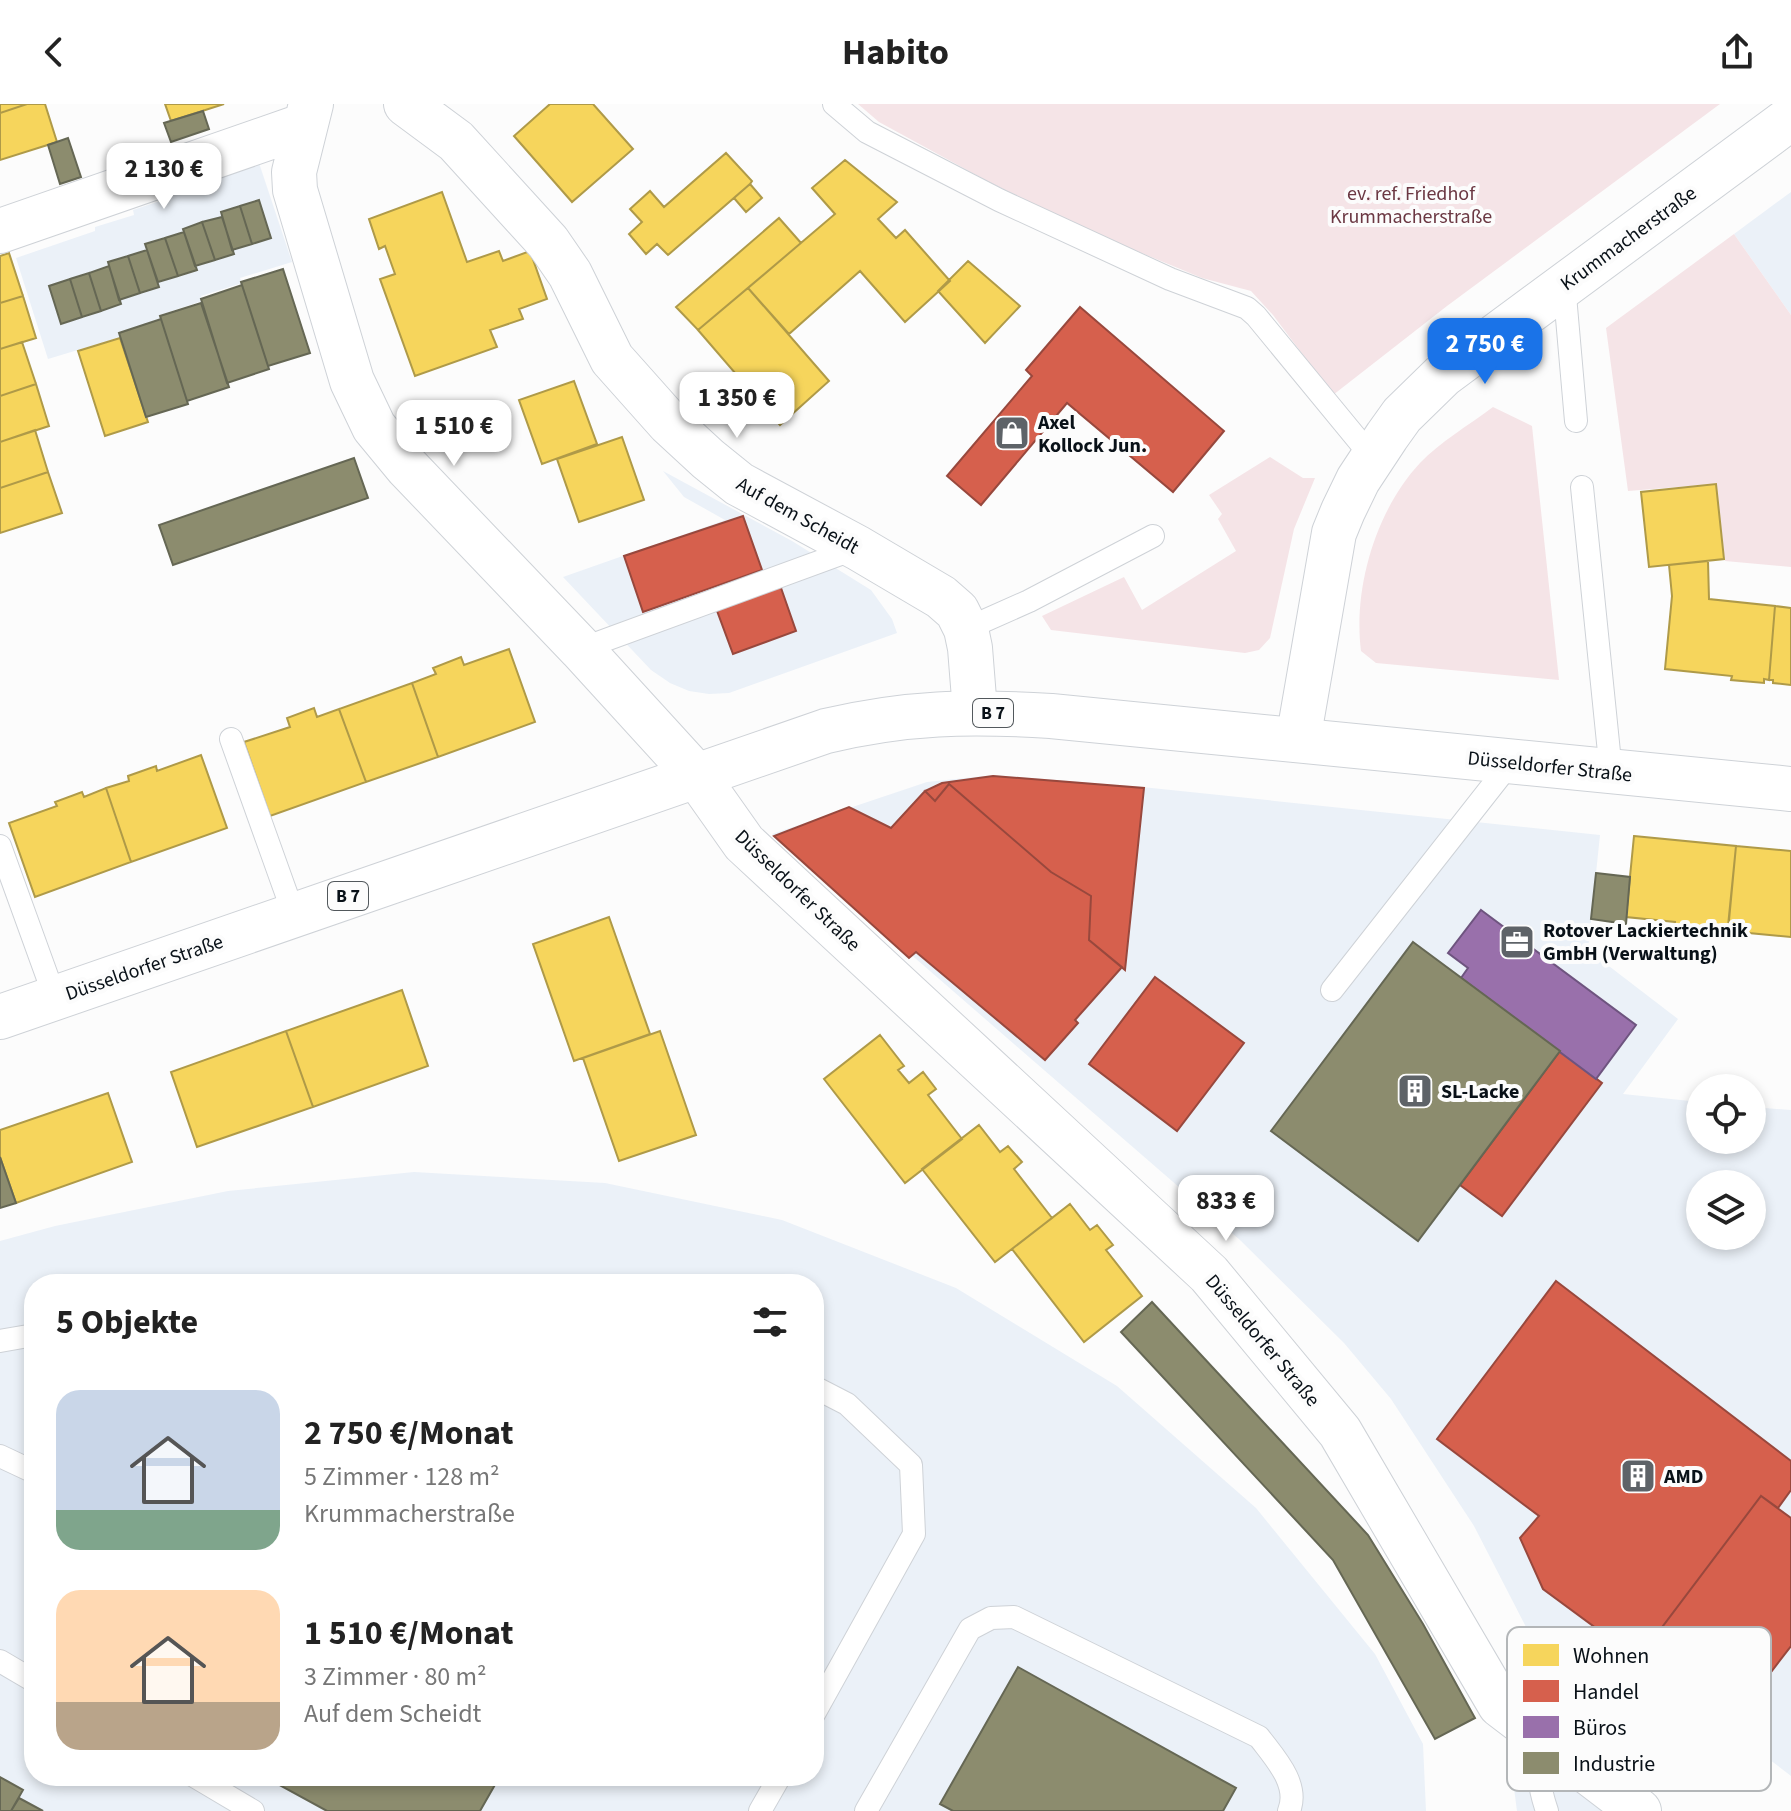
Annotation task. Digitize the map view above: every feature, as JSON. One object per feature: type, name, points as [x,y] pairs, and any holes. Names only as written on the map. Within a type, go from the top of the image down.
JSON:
[{"type":"street","name":"Auf dem Scheidt","points":[[406,104],[456,141],[548,242],[570,274],[612,359],[669,423],[739,484],[858,548],[948,602],[957,611],[966,629]]},
{"type":"street","points":[[0,231],[308,114]]},
{"type":"street","points":[[308,114],[294,172],[295,190],[352,381],[374,427],[407,467],[696,775]]},
{"type":"street","name":"Krummacherstraße","points":[[1298,740],[1334,533],[1372,457],[1402,415],[1443,375],[1791,118]]},
{"type":"street","points":[[966,629],[975,711]]},
{"type":"street","name":"Düsseldorfer Straße","points":[[0,1017],[696,775],[846,726],[920,714],[975,711],[1051,716],[1791,789]]},
{"type":"street","name":"Düsseldorfer Straße","points":[[696,775],[744,843],[1209,1274],[1340,1432],[1500,1705],[1507,1710]]},
{"type":"street","name":"Düsseldorfer Straße","points":[[1613,1791],[1639,1811]]},
{"type":"lane","points":[[834,104],[867,132],[999,200],[1170,279],[1247,308],[1372,457]]},
{"type":"lane","points":[[1564,284],[1576,421]]},
{"type":"lane","points":[[1582,487],[1611,772]]},
{"type":"lane","points":[[966,629],[1029,601],[1153,536]]},
{"type":"lane","points":[[581,649],[858,548]]},
{"type":"lane","points":[[231,739],[294,915]]},
{"type":"lane","points":[[1332,990],[1511,762]]},
{"type":"lane","points":[[0,846],[55,998]]},
{"type":"lane","points":[[0,1341],[24,1337]]},
{"type":"lane","points":[[824,1392],[847,1404],[911,1465],[914,1534],[824,1696]]},
{"type":"lane","points":[[0,1456],[24,1467]]},
{"type":"lane","points":[[866,1811],[970,1629],[991,1618],[1014,1617],[1259,1737],[1285,1771],[1292,1803],[1289,1811]]},
{"type":"lane","points":[[0,1661],[24,1675]]},
{"type":"lane","points":[[211,1786],[253,1811]]},
{"type":"lane","points":[[760,1811],[774,1786]]},
{"type":"lane","points":[[1539,1791],[1547,1811]]},
{"type":"shaded area","points":[[258,160],[292,262],[240,278],[242,283],[201,296],[202,301],[160,315],[161,319],[120,333],[121,337],[48,359],[16,258],[95,231],[95,227],[134,215],[133,210],[172,197],[171,193]]},
{"type":"shaded area","points":[[1791,192],[1791,315],[1734,234]]},
{"type":"shaded area","points":[[663,471],[792,541],[871,590],[892,619],[897,633],[729,693],[689,691],[651,670],[563,577],[725,520],[684,497]]},
{"type":"shaded area","points":[[994,775],[1142,787],[1600,835],[1588,950],[1678,1019],[1623,1094],[1686,1101],[1686,1154],[1766,1154],[1766,1108],[1791,1110],[1791,1776],[1771,1761],[1771,1627],[1526,1627],[1474,1526],[1391,1399],[1344,1343],[1240,1240],[772,834],[927,782]]},
{"type":"shaded area","points":[[414,1172],[605,1183],[782,1220],[956,1288],[1117,1386],[1256,1508],[1375,1654],[1423,1744],[1426,1811],[0,1811],[0,1241],[55,1226],[228,1191]]},
{"type":"shaded area","points":[[1514,1791],[1576,1791],[1605,1811],[1517,1811]]},
{"type":"green space","name":"ev. ref. Friedhof Krummacherstraße","points":[[858,104],[1720,104],[1447,306],[1333,395],[1273,315],[1251,291],[1202,278],[1098,235],[989,182],[879,122]]},
{"type":"green space","points":[[1734,234],[1791,315],[1791,567],[1725,561],[1716,484],[1628,491],[1606,328]]},
{"type":"green space","points":[[1493,407],[1532,426],[1559,680],[1376,663],[1361,651],[1359,627],[1365,576],[1380,527],[1391,503],[1420,463]]},
{"type":"green space","points":[[1270,457],[1303,478],[1315,478],[1294,529],[1270,638],[1259,650],[1245,653],[1051,630],[1042,616],[1124,577],[1142,610],[1236,551],[1218,519],[1222,514],[1209,495]]},
{"type":"building: Wohnen","points":[[0,104],[27,104],[0,113]]},
{"type":"building: Wohnen","points":[[27,104],[45,104],[57,142],[0,160],[0,113]]},
{"type":"building: Wohnen","points":[[165,104],[224,104],[171,121]]},
{"type":"building: Wohnen","points":[[550,104],[593,104],[633,149],[572,202],[514,136]]},
{"type":"building: Wohnen","points":[[726,153],[752,181],[750,184],[668,255],[657,244],[646,254],[629,234],[642,222],[630,209],[650,191],[664,207]]},
{"type":"building: Wohnen","points":[[845,160],[897,202],[878,219],[896,238],[905,230],[950,281],[905,322],[860,271],[789,334],[748,288],[835,214],[812,188]]},
{"type":"building: Wohnen","points":[[750,184],[762,198],[746,212],[734,198]]},
{"type":"building: Wohnen","points":[[442,192],[467,262],[499,251],[503,261],[530,251],[547,299],[519,309],[523,319],[490,330],[497,347],[415,376],[380,279],[395,274],[385,246],[379,249],[369,219]]},
{"type":"building: Wohnen","points":[[779,218],[801,243],[698,330],[676,307]]},
{"type":"building: Wohnen","points":[[9,253],[23,296],[0,303],[0,256]]},
{"type":"building: Wohnen","points":[[968,261],[1020,306],[985,343],[938,291]]},
{"type":"building: Wohnen","points":[[748,288],[829,381],[780,425],[698,330]]},
{"type":"building: Wohnen","points":[[23,296],[36,338],[0,349],[0,303]]},
{"type":"building: Wohnen","points":[[120,338],[148,422],[105,436],[78,351]]},
{"type":"building: Wohnen","points":[[22,342],[36,384],[0,396],[0,349]]},
{"type":"building: Wohnen","points":[[574,381],[597,444],[542,464],[519,400]]},
{"type":"building: Wohnen","points":[[36,384],[49,426],[0,442],[0,396]]},
{"type":"building: Wohnen","points":[[35,430],[48,472],[0,488],[0,442]]},
{"type":"building: Wohnen","points":[[622,437],[644,500],[579,522],[557,459]]},
{"type":"building: Wohnen","points":[[48,472],[62,513],[0,533],[0,488]]},
{"type":"building: Wohnen","points":[[1716,484],[1724,559],[1649,567],[1641,492]]},
{"type":"building: Wohnen","points":[[1708,561],[1709,599],[1775,606],[1769,680],[1764,679],[1764,683],[1731,680],[1732,676],[1665,669],[1672,596],[1669,565]]},
{"type":"building: Wohnen","points":[[1775,606],[1791,608],[1791,685],[1769,680]]},
{"type":"building: Wohnen","points":[[509,649],[535,722],[438,757],[412,683],[436,674],[433,668],[461,657],[464,665]]},
{"type":"building: Wohnen","points":[[412,683],[438,757],[366,782],[339,709]]},
{"type":"building: Wohnen","points":[[314,708],[317,717],[339,709],[366,782],[270,816],[244,742],[290,727],[287,718]]},
{"type":"building: Wohnen","points":[[201,755],[227,828],[131,862],[106,788],[129,781],[128,776],[156,766],[157,771]]},
{"type":"building: Wohnen","points":[[106,788],[131,862],[35,897],[9,823],[57,806],[55,802],[82,792],[84,797]]},
{"type":"building: Wohnen","points":[[1634,836],[1736,846],[1728,926],[1708,924],[1707,936],[1674,933],[1675,922],[1626,917]]},
{"type":"building: Wohnen","points":[[1736,846],[1791,851],[1791,937],[1728,931]]},
{"type":"building: Wohnen","points":[[609,917],[650,1034],[574,1061],[533,944]]},
{"type":"building: Wohnen","points":[[402,990],[428,1066],[313,1107],[286,1031]]},
{"type":"building: Wohnen","points":[[286,1031],[313,1107],[197,1147],[171,1072]]},
{"type":"building: Wohnen","points":[[660,1031],[696,1135],[619,1161],[583,1058]]},
{"type":"building: Wohnen","points":[[880,1035],[904,1066],[898,1070],[909,1083],[923,1072],[936,1089],[928,1095],[962,1139],[905,1183],[824,1079]]},
{"type":"building: Wohnen","points":[[108,1093],[132,1162],[16,1203],[0,1157],[0,1130]]},
{"type":"building: Wohnen","points":[[979,1125],[1000,1152],[1008,1146],[1022,1162],[1014,1169],[1052,1218],[995,1262],[922,1169]]},
{"type":"building: Wohnen","points":[[1070,1204],[1090,1230],[1097,1225],[1113,1245],[1106,1250],[1142,1296],[1084,1342],[1012,1249]]},
{"type":"building: Handel","points":[[1080,307],[1224,431],[1173,492],[1067,403],[981,505],[947,476],[1032,376],[1026,370]]},
{"type":"building: Handel","points":[[743,516],[762,570],[643,612],[624,556]]},
{"type":"building: Handel","points":[[780,585],[796,631],[733,654],[716,608]]},
{"type":"building: Handel","points":[[993,776],[1144,788],[1125,970],[1089,940],[1091,896],[1051,872],[949,784],[935,801],[925,791],[942,783]]},
{"type":"building: Handel","points":[[949,784],[1051,872],[1091,896],[1089,940],[1122,967],[1075,1020],[1078,1023],[1045,1060],[916,952],[909,958],[774,836],[849,807],[891,828],[925,791],[935,801]]},
{"type":"building: Handel","points":[[1155,977],[1244,1043],[1177,1131],[1089,1064]]},
{"type":"building: Handel","points":[[1560,1051],[1602,1083],[1502,1216],[1460,1185]]},
{"type":"building: Handel","name":"AMD","points":[[1556,1281],[1791,1461],[1791,1490],[1778,1508],[1761,1496],[1662,1627],[1595,1627],[1543,1589],[1520,1538],[1539,1516],[1437,1439]]},
{"type":"building: Handel","points":[[1761,1496],[1791,1518],[1791,1646],[1771,1672],[1771,1627],[1662,1627]]},
{"type":"building: Büros","points":[[1481,910],[1636,1025],[1596,1079],[1461,978],[1468,968],[1448,953]]},
{"type":"building: Industrie","points":[[203,111],[209,129],[171,142],[164,123]]},
{"type":"building: Industrie","points":[[68,138],[81,177],[60,184],[48,145]]},
{"type":"building: Industrie","points":[[259,200],[271,238],[252,244],[240,206]]},
{"type":"building: Industrie","points":[[240,206],[252,244],[232,250],[221,212]]},
{"type":"building: Industrie","points":[[222,217],[234,254],[215,260],[202,222]]},
{"type":"building: Industrie","points":[[202,222],[215,260],[195,266],[183,229]]},
{"type":"building: Industrie","points":[[184,232],[197,270],[178,276],[165,238]]},
{"type":"building: Industrie","points":[[165,238],[178,276],[158,282],[145,244]]},
{"type":"building: Industrie","points":[[147,250],[159,287],[140,293],[128,256]]},
{"type":"building: Industrie","points":[[128,256],[140,293],[119,300],[108,262]]},
{"type":"building: Industrie","points":[[109,266],[121,304],[101,311],[89,273]]},
{"type":"building: Industrie","points":[[283,269],[310,353],[268,366],[241,282]]},
{"type":"building: Industrie","points":[[89,273],[101,311],[82,317],[70,279]]},
{"type":"building: Industrie","points":[[70,279],[82,317],[61,324],[49,286]]},
{"type":"building: Industrie","points":[[242,285],[269,369],[227,383],[201,299]]},
{"type":"building: Industrie","points":[[201,303],[229,387],[187,401],[160,316]]},
{"type":"building: Industrie","points":[[161,319],[188,404],[146,417],[119,333]]},
{"type":"building: Industrie","points":[[354,458],[368,498],[173,565],[159,525]]},
{"type":"building: Industrie","points":[[1596,873],[1630,877],[1626,924],[1591,919]]},
{"type":"building: Industrie","name":"SL-Lacke","points":[[1413,942],[1560,1051],[1418,1241],[1271,1131]]},
{"type":"building: Industrie","points":[[0,1157],[16,1203],[0,1208]]},
{"type":"building: Industrie","points":[[1152,1302],[1368,1535],[1423,1624],[1475,1718],[1435,1739],[1333,1560],[1121,1332]]},
{"type":"building: Industrie","points":[[1018,1667],[1236,1788],[1223,1811],[953,1811],[940,1804]]},
{"type":"building: Industrie","points":[[0,1777],[23,1790],[11,1811],[0,1811]]},
{"type":"building: Industrie","points":[[281,1786],[494,1786],[480,1811],[327,1811]]},
{"type":"building: Industrie","points":[[19,1798],[43,1811],[11,1811]]},
{"type":"place","name":"Axel Kollock Jun.","points":[[1012,433]]},
{"type":"place","name":"Rotover Lackiertechnik GmbH (Verwaltung)","points":[[1517,942]]},
{"type":"place","name":"SL-Lacke","points":[[1415,1091]]},
{"type":"place","name":"AMD","points":[[1638,1476]]}]
